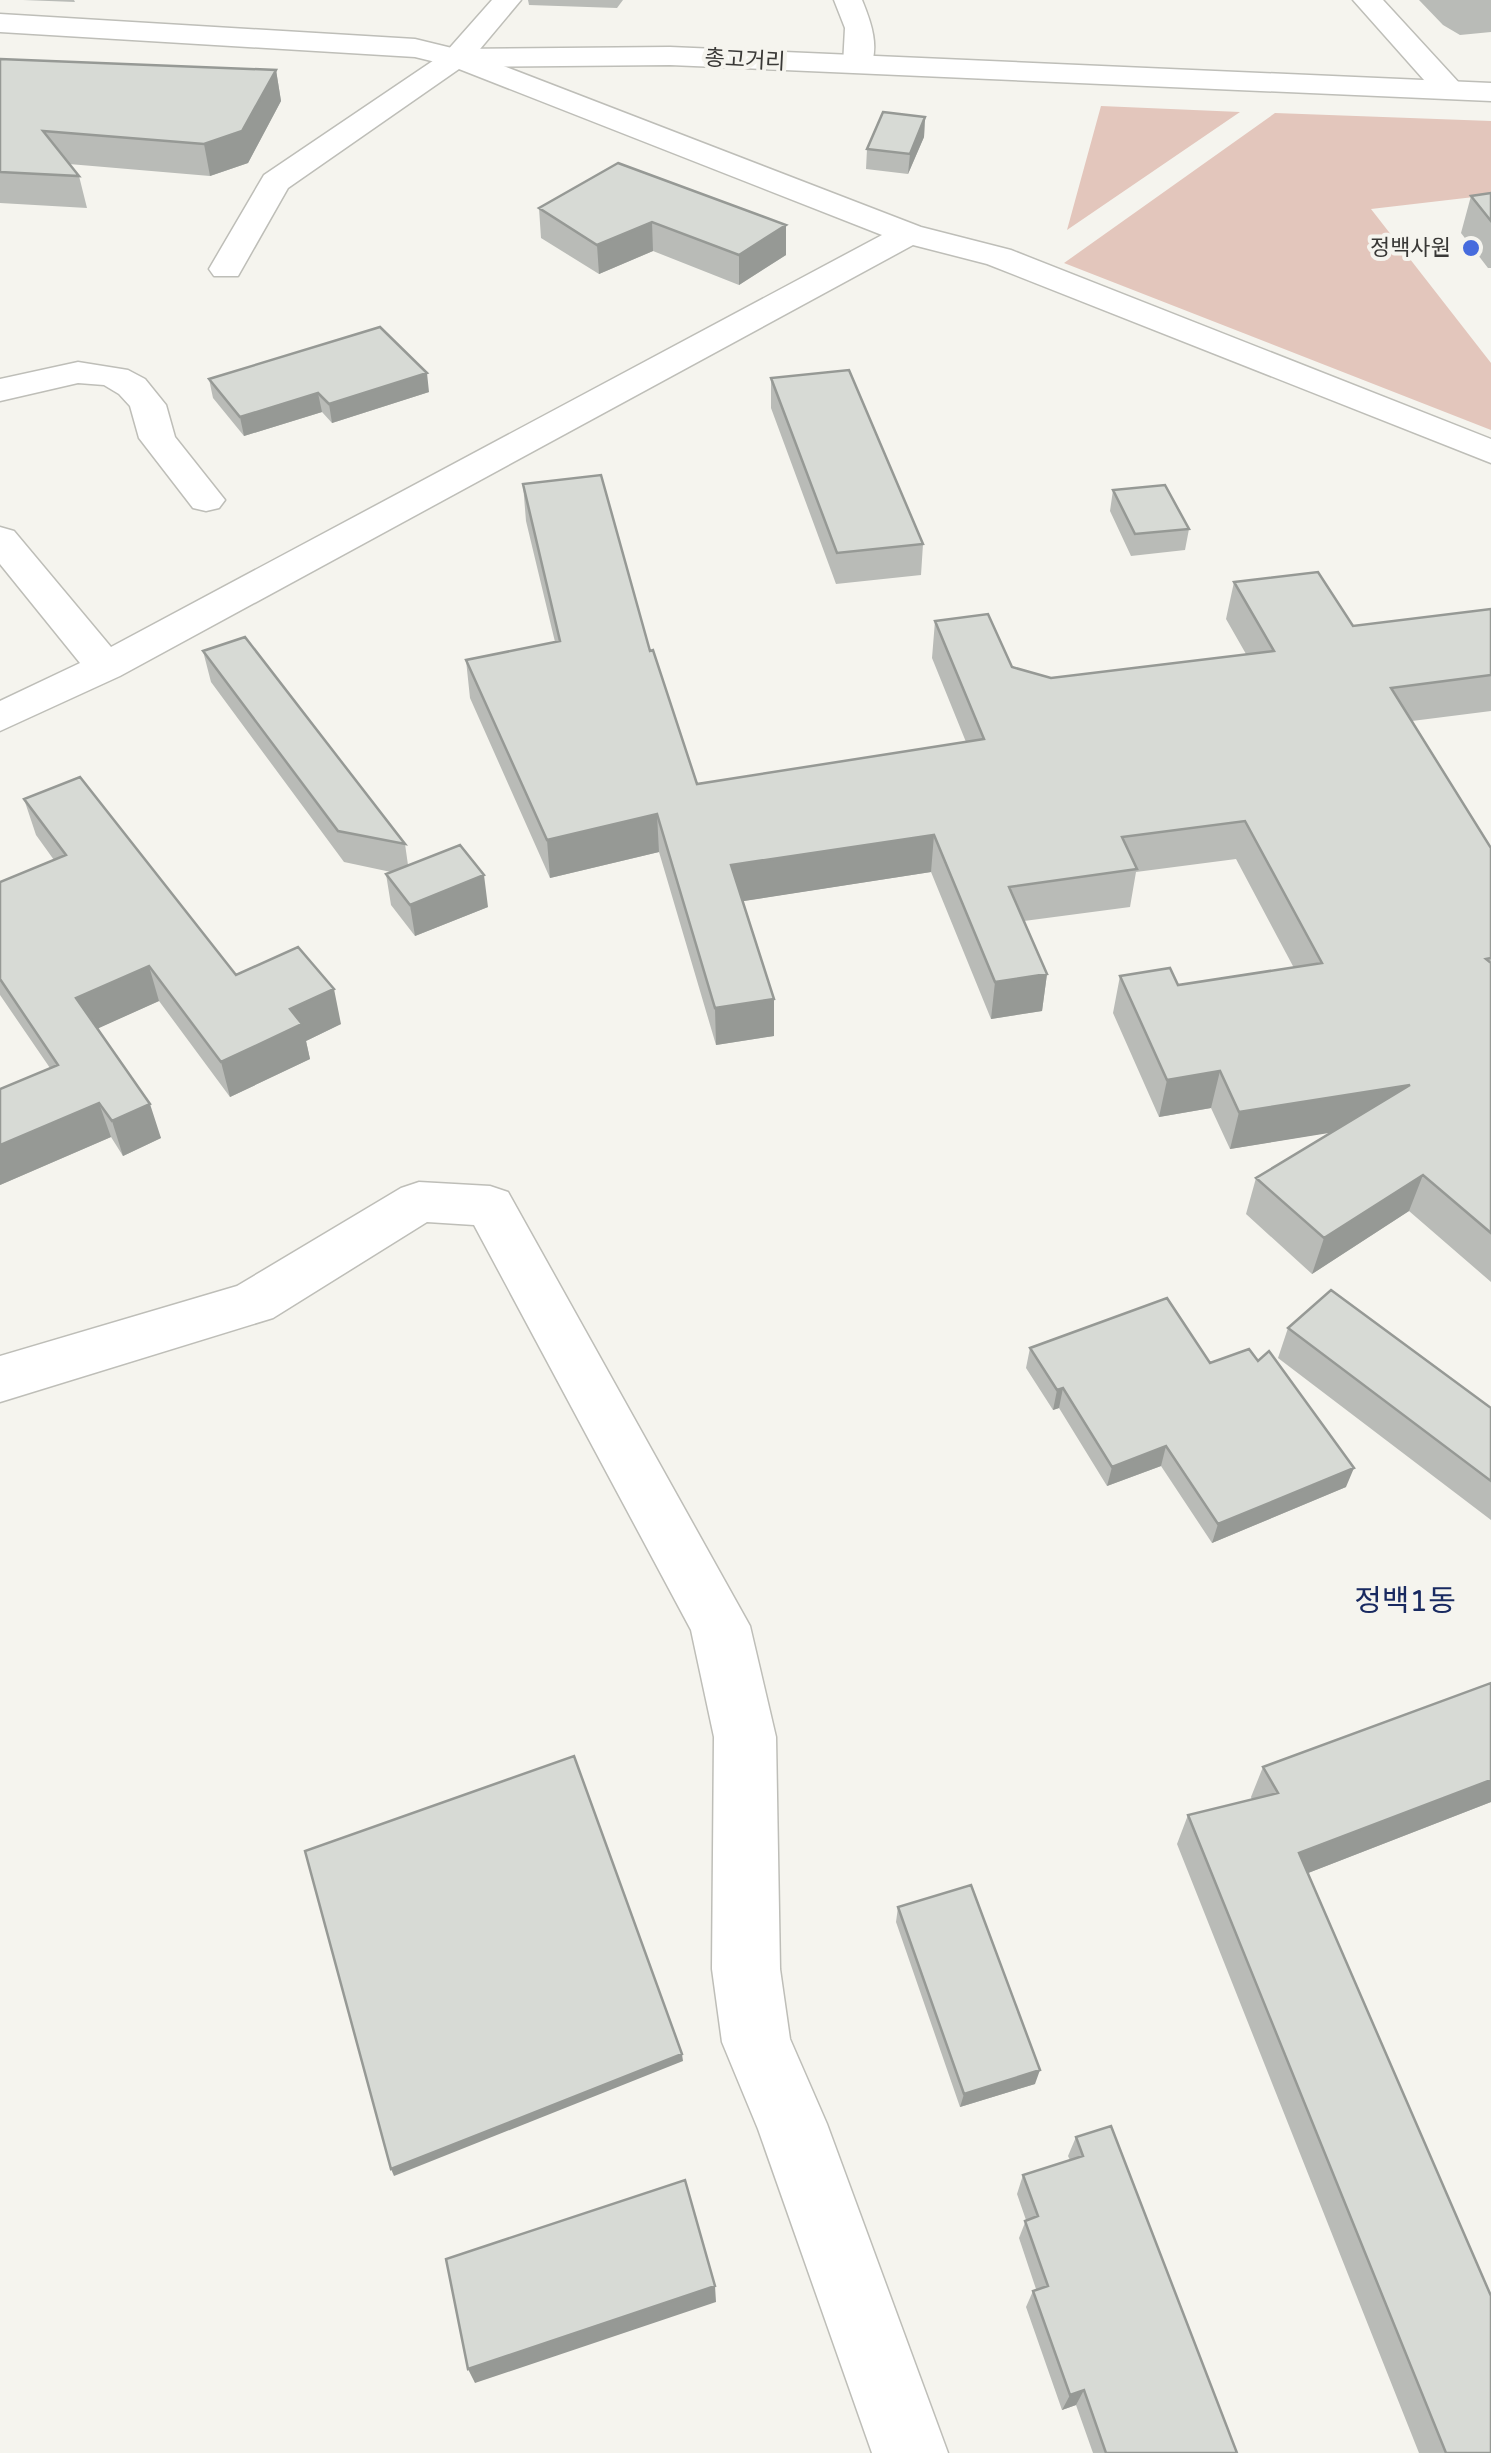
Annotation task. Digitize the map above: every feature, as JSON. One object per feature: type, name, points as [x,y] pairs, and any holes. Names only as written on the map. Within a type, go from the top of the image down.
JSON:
[{"type":"main road","name":"총고거리","points":[[0,24],[415,48],[456,58],[670,56],[1491,92]]},
{"type":"street","points":[[226,269],[275,182],[456,58],[507,0]]},
{"type":"street","points":[[848,0],[858,28],[858,65]]},
{"type":"street","points":[[1367,0],[1451,92]]},
{"type":"street","points":[[456,58],[909,234],[999,257],[1491,452]]},
{"type":"street","points":[[0,718],[105,667],[909,234]]},
{"type":"street","points":[[0,390],[36,379],[74,374],[109,374],[127,380],[149,404],[154,434],[206,500]]},
{"type":"street","points":[[0,539],[105,667]]},
{"type":"street","points":[[0,1379],[254,1303],[419,1202],[490,1206],[720,1626],[745,1738],[746,1968],[756,2042],[792,2124],[910,2453]]},
{"type":"shaded area","points":[[1101,106],[1240,112],[1067,230]]},
{"type":"shaded area","points":[[1275,113],[1491,121],[1491,195],[1371,209],[1491,363],[1491,430],[1064,263]]},
{"type":"building","points":[[0,59],[276,70],[242,131],[204,144],[43,131],[79,176],[0,172]]},
{"type":"building","points":[[883,112],[925,117],[910,154],[867,149]]},
{"type":"building","points":[[618,163],[786,225],[739,255],[652,222],[597,245],[539,208]]},
{"type":"building","points":[[1491,193],[1491,221],[1471,196]]},
{"type":"building","points":[[380,327],[427,373],[329,404],[318,393],[240,417],[209,379]]},
{"type":"building","points":[[849,370],[923,544],[837,553],[771,378]]},
{"type":"building","points":[[601,475],[650,651],[653,650],[697,784],[984,739],[935,621],[988,614],[1012,667],[1051,678],[1274,651],[1234,582],[1318,572],[1353,626],[1491,609],[1491,675],[1391,688],[1491,848],[1491,958],[1486,959],[1491,963],[1491,1233],[1423,1175],[1324,1238],[1256,1178],[1410,1085],[1239,1112],[1220,1071],[1167,1080],[1120,976],[1170,968],[1178,985],[1322,963],[1245,821],[1122,837],[1137,869],[1009,887],[1047,974],[995,982],[934,835],[731,865],[774,999],[715,1008],[657,814],[547,840],[466,660],[560,641],[523,484]]},
{"type":"building","points":[[1165,485],[1189,529],[1135,534],[1113,490]]},
{"type":"building","points":[[245,637],[405,844],[338,831],[203,651]]},
{"type":"building","points":[[80,777],[236,975],[298,947],[334,989],[290,1009],[302,1024],[221,1062],[149,966],[76,998],[150,1104],[112,1121],[99,1103],[0,1145],[0,1089],[58,1065],[0,979],[0,882],[66,855],[24,799]]},
{"type":"building","points":[[460,845],[484,875],[410,905],[386,874]]},
{"type":"building","points":[[1331,1290],[1491,1408],[1491,1481],[1288,1328]]},
{"type":"building","points":[[1167,1298],[1210,1363],[1249,1349],[1258,1361],[1269,1351],[1354,1468],[1218,1524],[1166,1446],[1112,1467],[1063,1388],[1057,1390],[1030,1348]]},
{"type":"building","points":[[1491,1683],[1491,1780],[1299,1853],[1491,2296],[1491,2453],[1446,2453],[1188,1815],[1278,1793],[1263,1767]]},
{"type":"building","points":[[574,1756],[682,2054],[391,2169],[305,1851]]},
{"type":"building","points":[[971,1885],[1040,2070],[964,2094],[898,1907]]},
{"type":"building","points":[[1111,2126],[1237,2453],[1106,2453],[1084,2390],[1070,2395],[1033,2291],[1048,2286],[1025,2221],[1038,2216],[1023,2175],[1083,2156],[1076,2137]]},
{"type":"building","points":[[685,2180],[715,2286],[468,2369],[446,2259]]},
{"type":"place","name":"정백사원","points":[[1471,248]]},
{"type":"district","name":"정백1동","points":[[1405,1601]]}]
